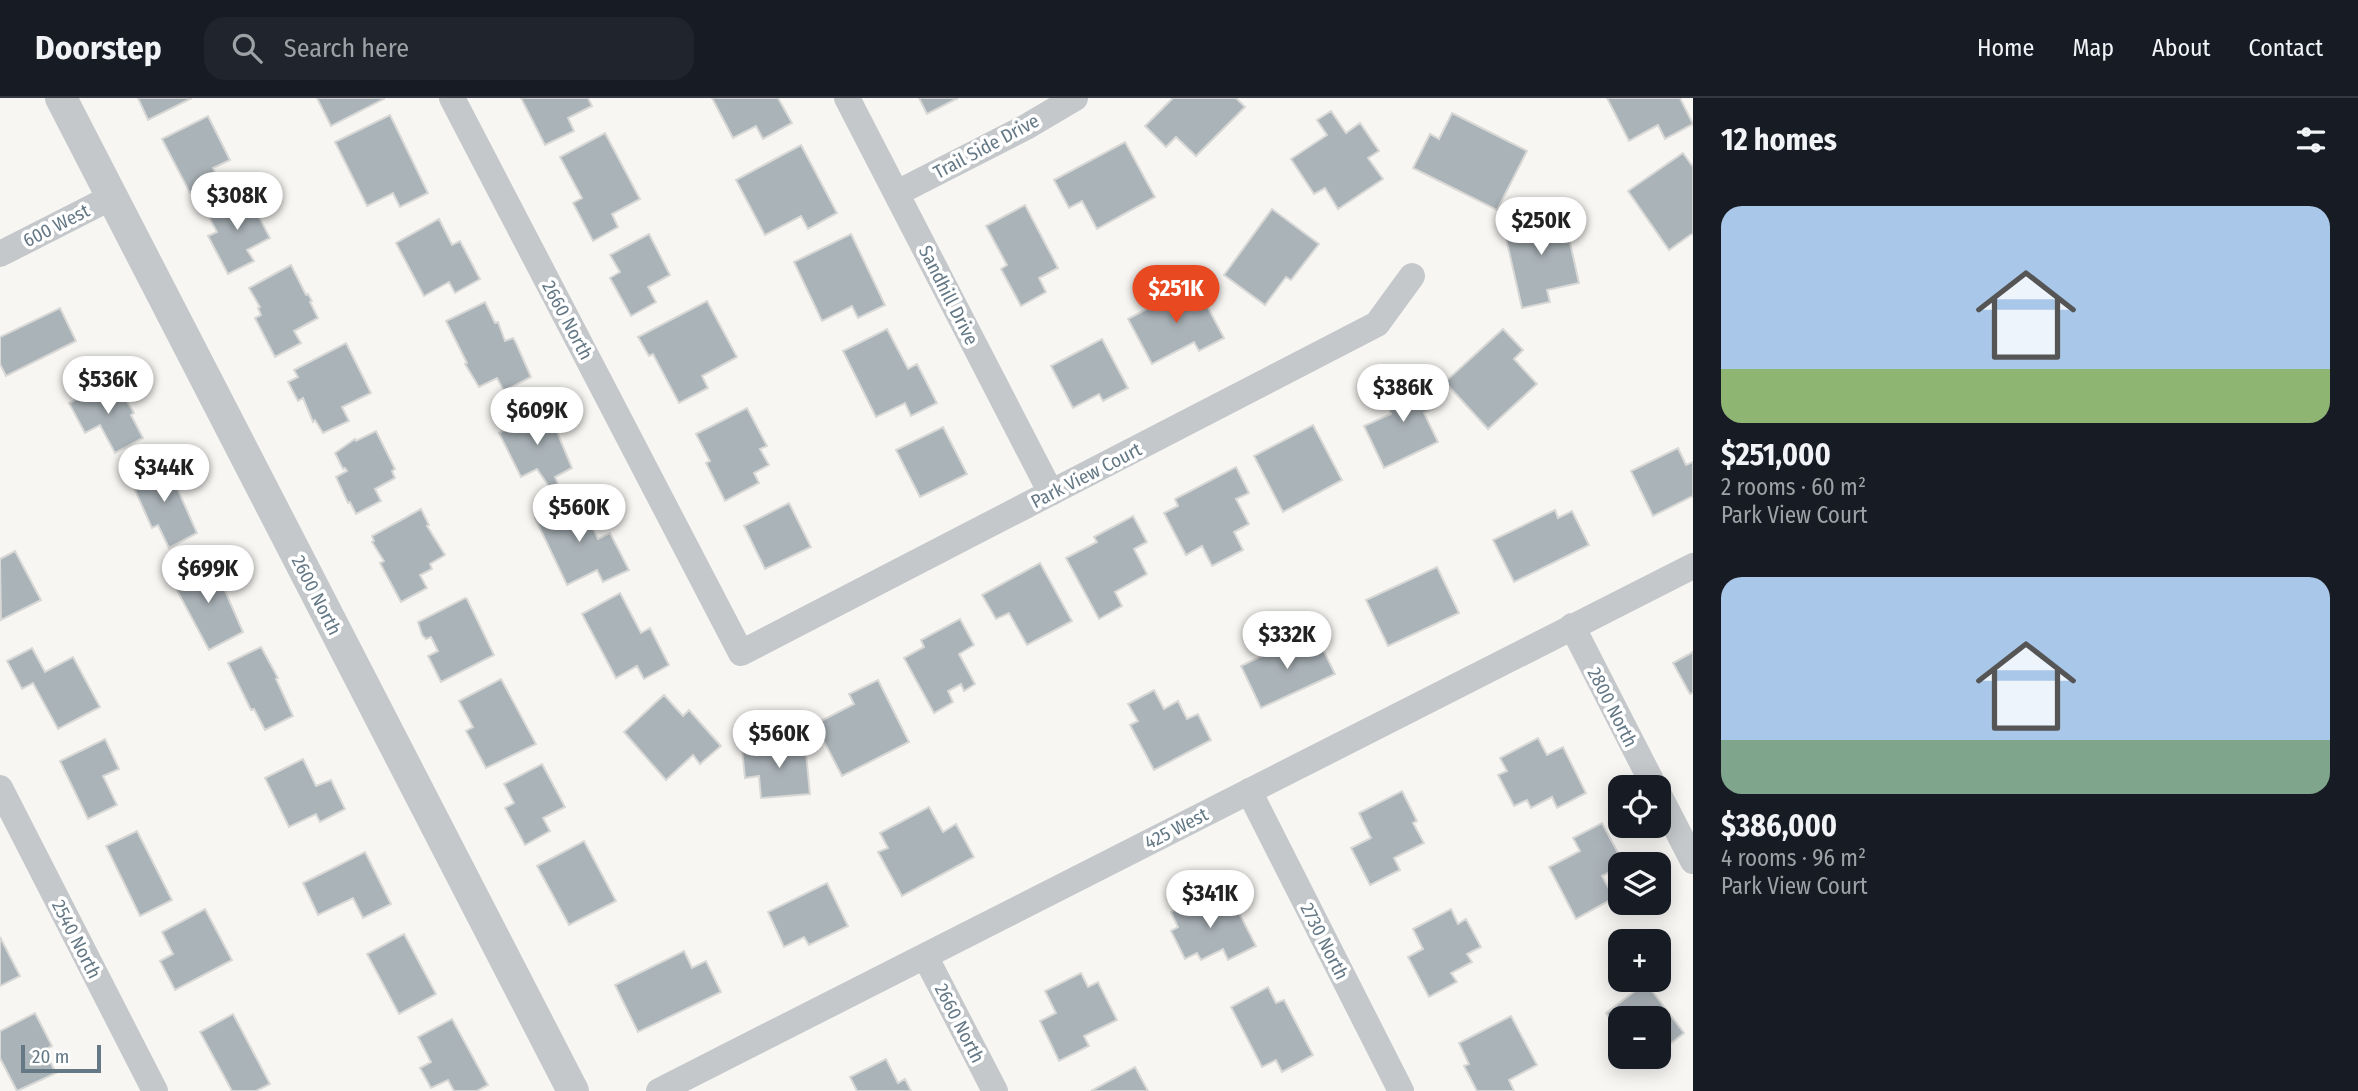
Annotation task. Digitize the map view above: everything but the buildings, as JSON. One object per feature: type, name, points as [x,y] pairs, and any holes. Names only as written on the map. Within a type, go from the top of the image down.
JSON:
[{"type":"street","name":"2600 North","points":[[61,98],[573,1091]]},
{"type":"street","name":"2660 North","points":[[452,98],[741,653]]},
{"type":"street","name":"Sandhill Drive","points":[[847,98],[1051,493]]},
{"type":"street","name":"Trail Side Drive","points":[[897,193],[1026,127],[1075,98]]},
{"type":"street","name":"600 West","points":[[0,254],[112,197]]},
{"type":"street","name":"Park View Court","points":[[741,653],[1377,324],[1412,276]]},
{"type":"street","name":"425 West","points":[[659,1091],[1693,566]]},
{"type":"street","name":"2800 North","points":[[1572,626],[1648,775]]},
{"type":"street","name":"2540 North","points":[[0,788],[155,1091]]},
{"type":"street","name":"2730 North","points":[[1249,790],[1401,1091]]},
{"type":"street","points":[[1671,818],[1693,861]]},
{"type":"street","name":"2660 North","points":[[925,956],[995,1091]]}]
